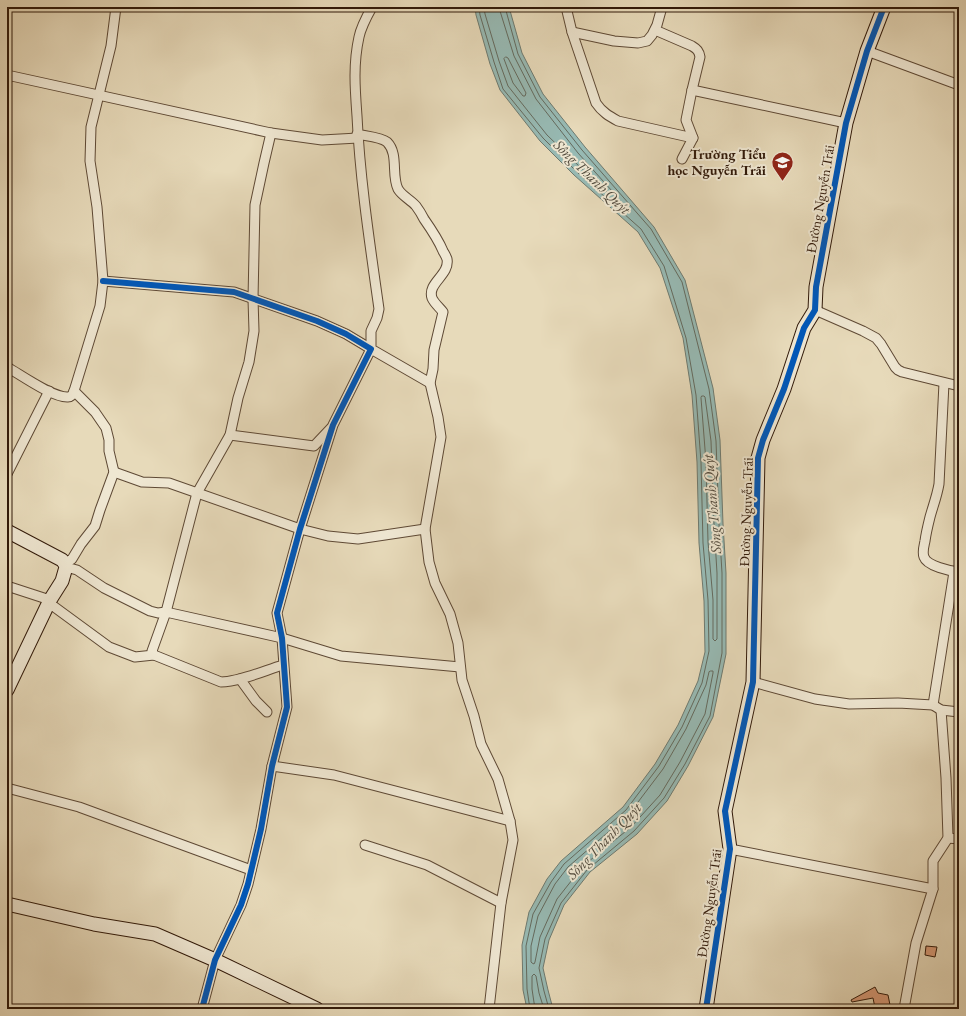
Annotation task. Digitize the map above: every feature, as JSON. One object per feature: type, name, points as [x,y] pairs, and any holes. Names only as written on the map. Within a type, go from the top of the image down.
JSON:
[{"type":"street","points":[[8,370],[49,391],[67,397],[71,396],[74,391],[100,306],[103,281],[97,207],[90,161],[91,127],[112,46],[116,7]]},
{"type":"street","points":[[202,1009],[215,960],[241,905],[248,884],[261,829],[272,766],[287,707],[282,638],[277,613],[300,529],[333,425],[370,349],[371,331],[377,318],[379,308],[367,225],[358,136],[354,69],[359,36],[372,7]]},
{"type":"street","points":[[566,7],[572,32],[596,103],[601,110],[608,116],[618,121],[693,138]]},
{"type":"street","points":[[572,32],[614,41],[638,43],[647,41],[655,30],[662,7]]},
{"type":"street","name":"Đường Nguyễn Trãi","points":[[706,1009],[730,848],[725,811],[753,682],[758,458],[763,440],[784,389],[804,328],[815,310],[816,287],[846,123],[867,51],[884,7]]},
{"type":"street","points":[[655,30],[692,46],[700,52],[686,120],[693,138],[682,159]]},
{"type":"street","points":[[867,51],[959,85]]},
{"type":"street","points":[[7,75],[271,134],[322,140],[358,136],[382,139],[387,142],[391,148],[396,182],[400,192],[416,206],[440,243],[447,259],[447,265],[444,273],[439,278],[432,291],[432,297],[443,312],[434,350],[433,369],[430,383],[441,437],[425,529],[435,583],[450,614],[458,643],[462,680],[474,716],[481,744],[498,779],[510,821],[513,840],[501,903],[489,1009]]},
{"type":"street","points":[[692,90],[846,123]]},
{"type":"street","points":[[154,655],[152,649],[166,612],[197,493],[230,435],[250,354],[254,331],[253,299],[255,205],[271,134]]},
{"type":"street","points":[[103,281],[234,292],[339,330],[430,383]]},
{"type":"street","points":[[815,310],[876,338],[898,370],[959,386]]},
{"type":"street","points":[[933,705],[956,572],[926,562],[923,552],[929,521],[939,484],[944,383]]},
{"type":"street","points":[[7,474],[49,391]]},
{"type":"street","points":[[7,690],[50,602],[62,581],[65,566],[72,559],[95,526],[114,472],[106,428],[95,412],[74,391]]},
{"type":"street","points":[[230,435],[314,446],[333,425]]},
{"type":"street","points":[[114,472],[142,482],[169,483],[300,529],[328,536],[358,539],[425,529]]},
{"type":"street","points":[[7,531],[58,557],[62,560],[65,566],[77,570],[104,588],[150,611],[158,613],[166,612],[282,638],[341,656],[460,667]]},
{"type":"street","points":[[7,586],[50,602],[109,647],[135,657],[154,655],[221,682],[240,679],[284,665]]},
{"type":"street","points":[[240,679],[256,701],[267,712]]},
{"type":"street","points":[[753,682],[815,699],[849,704],[898,703],[933,705],[941,710],[959,712]]},
{"type":"street","points":[[904,1009],[916,943],[933,889],[933,861],[948,838],[946,778],[941,710]]},
{"type":"street","points":[[272,766],[334,775],[510,821]]},
{"type":"street","points":[[7,788],[79,807],[251,870]]},
{"type":"street","points":[[948,838],[959,839]]},
{"type":"street","points":[[365,846],[427,865],[501,903]]},
{"type":"street","points":[[730,848],[933,889]]},
{"type":"street","points":[[7,904],[94,924],[155,934],[215,960],[317,1009]]},
{"type":"water","name":"Sông Thanh Quýt","points":[[475,7],[509,7],[522,53],[543,94],[585,147],[654,227],[685,280],[713,388],[720,440],[726,573],[726,654],[713,717],[688,766],[667,801],[637,834],[590,872],[564,905],[549,940],[543,968],[553,1009],[527,1009],[523,990],[522,945],[529,912],[547,879],[561,861],[623,807],[655,764],[678,725],[698,681],[705,652],[704,601],[699,543],[697,462],[692,395],[683,338],[660,268],[638,232],[574,175],[540,141],[500,90],[490,64]]},
{"type":"building","points":[[926,946],[937,947],[935,957],[925,955]]},
{"type":"building","points":[[875,987],[878,993],[888,995],[890,1005],[875,1008],[873,998],[852,1002],[851,1000]]},
{"type":"cycle path","points":[[706,1009],[730,849],[725,811],[753,682],[758,458],[763,440],[784,389],[804,328],[815,310],[816,287],[846,123],[867,51],[884,7]]},
{"type":"cycle path","points":[[103,281],[234,292],[317,321],[346,334],[371,349],[333,425],[300,529],[277,613],[282,638],[287,707],[272,766],[261,829],[248,884],[241,905],[215,960],[202,1009]]},
{"type":"place","name":"Trường Tiểu học Nguyễn Trãi","points":[[782,182]]}]
